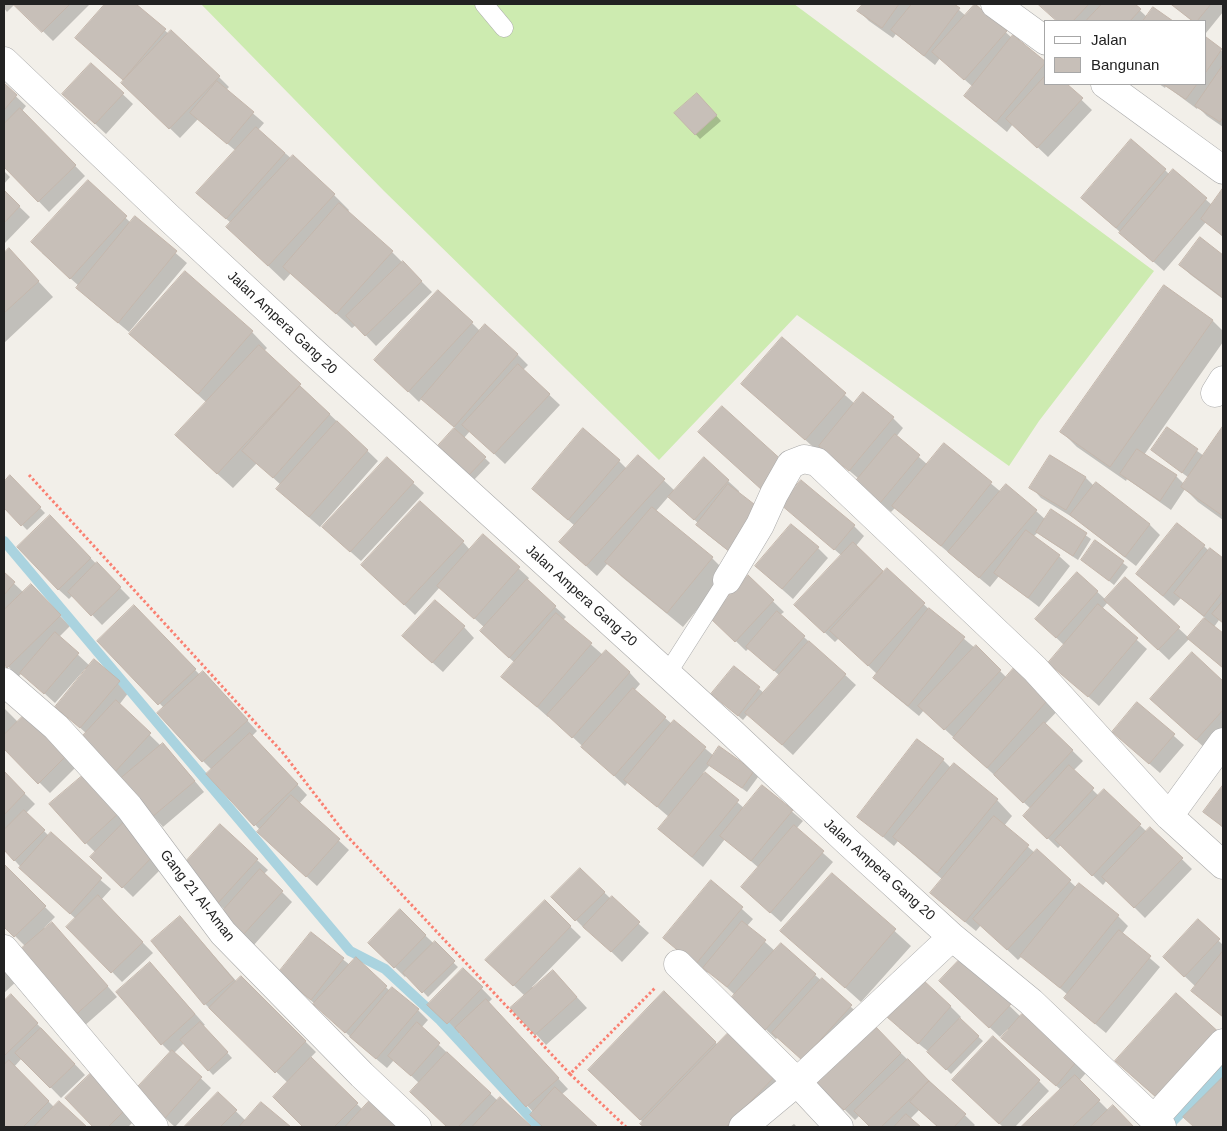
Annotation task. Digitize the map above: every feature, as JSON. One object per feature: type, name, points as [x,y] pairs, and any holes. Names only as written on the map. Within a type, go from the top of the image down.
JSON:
[{"type":"street","points":[[995,4],[1044,40]]},
{"type":"street","name":"Jalan Ampera Gang 20","points":[[4,61],[175,224],[952,937],[1031,1002],[1157,1122]]},
{"type":"street","points":[[1105,85],[1223,170]]},
{"type":"street","points":[[727,580],[760,525],[774,494],[791,464],[804,459],[816,462],[1035,669],[1169,816],[1223,865]]},
{"type":"street","name":"Gang 21 Al-Aman","points":[[4,682],[56,727],[129,807],[223,933],[362,1075],[417,1127]]},
{"type":"street","points":[[1169,816],[1223,742]]},
{"type":"street","points":[[743,1127],[797,1082],[952,937]]},
{"type":"street","points":[[4,949],[154,1127]]},
{"type":"street","points":[[678,964],[797,1082],[839,1127]]},
{"type":"street","points":[[1157,1122],[1223,1043]]},
{"type":"lane","points":[[484,4],[504,28]]},
{"type":"lane","points":[[667,674],[727,580]]},
{"type":"path","points":[[29,475],[282,753],[347,836],[570,1074],[626,1127]]},
{"type":"path","points":[[570,1074],[678,964]]},
{"type":"green space","points":[[201,4],[794,4],[1154,271],[1039,421],[1009,466],[797,315],[659,460],[384,191]]},
{"type":"building","points":[[13,4],[70,4],[42,32]]},
{"type":"building","points":[[105,4],[136,4],[166,29],[123,80],[75,38]]},
{"type":"building","points":[[863,4],[899,4],[882,28],[857,11]]},
{"type":"building","points":[[912,4],[954,4],[960,8],[924,56],[891,30]]},
{"type":"building","points":[[975,4],[1007,31],[964,80],[932,52]]},
{"type":"building","points":[[1038,4],[1089,4],[1074,20],[1056,20]]},
{"type":"building","points":[[1102,4],[1135,4],[1141,9],[1131,20],[1087,20]]},
{"type":"building","points":[[1171,4],[1211,4],[1198,20],[1192,20]]},
{"type":"building","points":[[1153,7],[1172,20],[1144,20]]},
{"type":"building","points":[[171,30],[220,76],[169,129],[121,83]]},
{"type":"building","points":[[1013,35],[1044,60],[1044,64],[996,122],[964,96]]},
{"type":"building","points":[[1207,38],[1222,49],[1207,71]]},
{"type":"building","points":[[91,63],[124,93],[95,124],[62,94]]},
{"type":"building","points":[[1223,65],[1223,117],[1220,122],[1195,106]]},
{"type":"building","points":[[1044,77],[1044,85],[1068,85],[1083,98],[1037,148],[1006,119]]},
{"type":"building","points":[[217,81],[254,112],[227,144],[190,113]]},
{"type":"building","points":[[4,83],[17,95],[4,110]]},
{"type":"building","points":[[1165,85],[1196,85],[1186,99]]},
{"type":"building","points":[[697,93],[717,115],[695,135],[674,113]]},
{"type":"building","points":[[20,108],[76,165],[38,202],[4,167],[4,124]]},
{"type":"building","points":[[256,127],[285,153],[226,219],[196,193]]},
{"type":"building","points":[[1131,139],[1166,169],[1116,228],[1081,198]]},
{"type":"building","points":[[293,155],[335,194],[268,266],[226,227]]},
{"type":"building","points":[[1173,169],[1207,198],[1153,262],[1119,233]]},
{"type":"building","points":[[88,180],[127,216],[70,279],[31,242]]},
{"type":"building","points":[[1223,188],[1223,236],[1201,219]]},
{"type":"building","points":[[4,190],[20,206],[4,223]]},
{"type":"building","points":[[339,203],[393,251],[336,314],[283,267]]},
{"type":"building","points":[[135,216],[177,251],[118,323],[76,288]]},
{"type":"building","points":[[1200,237],[1223,255],[1223,298],[1179,265]]},
{"type":"building","points":[[9,248],[39,281],[4,313],[4,253]]},
{"type":"building","points":[[403,261],[422,281],[365,336],[346,316]]},
{"type":"building","points":[[185,271],[253,331],[198,394],[129,334]]},
{"type":"building","points":[[1164,285],[1213,320],[1110,467],[1060,432]]},
{"type":"building","points":[[438,290],[473,322],[408,392],[374,360]]},
{"type":"building","points":[[485,324],[518,354],[454,427],[421,399]]},
{"type":"building","points":[[782,337],[846,393],[805,440],[741,384]]},
{"type":"building","points":[[259,345],[301,384],[217,474],[175,435]]},
{"type":"building","points":[[518,364],[550,394],[494,454],[462,425]]},
{"type":"building","points":[[300,386],[330,414],[273,478],[242,451]]},
{"type":"building","points":[[863,392],[894,417],[849,471],[819,446]]},
{"type":"building","points":[[722,406],[786,464],[762,490],[698,432]]},
{"type":"building","points":[[337,421],[368,450],[309,517],[276,489]]},
{"type":"building","points":[[1223,426],[1223,516],[1181,487]]},
{"type":"building","points":[[1167,427],[1198,449],[1182,473],[1151,450]]},
{"type":"building","points":[[454,428],[486,457],[467,477],[436,448]]},
{"type":"building","points":[[583,428],[620,460],[568,520],[532,489]]},
{"type":"building","points":[[895,434],[920,455],[880,503],[855,482]]},
{"type":"building","points":[[944,443],[992,482],[941,546],[892,506]]},
{"type":"building","points":[[1137,449],[1177,475],[1160,501],[1120,474]]},
{"type":"building","points":[[638,455],[665,479],[586,566],[559,542]]},
{"type":"building","points":[[1050,455],[1086,477],[1066,510],[1029,488]]},
{"type":"building","points":[[387,457],[414,482],[350,552],[322,527]]},
{"type":"building","points":[[704,457],[729,480],[694,520],[668,497]]},
{"type":"building","points":[[10,475],[41,507],[21,526],[4,508],[4,482]]},
{"type":"building","points":[[801,480],[855,525],[834,550],[780,504]]},
{"type":"building","points":[[1096,482],[1150,524],[1125,557],[1070,515]]},
{"type":"building","points":[[728,484],[763,511],[730,552],[696,525]]},
{"type":"building","points":[[1006,484],[1037,510],[979,578],[948,552]]},
{"type":"building","points":[[420,501],[464,541],[404,605],[361,565]]},
{"type":"building","points":[[652,507],[713,557],[667,613],[605,562]]},
{"type":"building","points":[[1051,509],[1087,533],[1073,556],[1036,532]]},
{"type":"building","points":[[50,515],[91,558],[58,590],[17,547]]},
{"type":"building","points":[[1177,523],[1205,545],[1163,596],[1136,574]]},
{"type":"building","points":[[791,524],[819,547],[782,589],[755,566]]},
{"type":"building","points":[[1026,530],[1060,555],[1028,598],[994,573]]},
{"type":"building","points":[[483,534],[520,567],[474,619],[437,586]]},
{"type":"building","points":[[1095,540],[1124,561],[1109,581],[1081,560]]},
{"type":"building","points":[[853,542],[883,571],[824,633],[794,605]]},
{"type":"building","points":[[1210,548],[1223,558],[1223,591],[1204,616],[1174,593]]},
{"type":"building","points":[[97,562],[121,587],[91,616],[68,592]]},
{"type":"building","points":[[887,568],[925,603],[868,666],[830,631]]},
{"type":"building","points":[[4,572],[15,582],[4,595]]},
{"type":"building","points":[[1077,572],[1098,591],[1056,638],[1035,619]]},
{"type":"building","points":[[748,575],[774,600],[735,642],[709,617]]},
{"type":"building","points":[[1125,577],[1180,627],[1158,650],[1104,600]]},
{"type":"building","points":[[527,579],[556,606],[509,658],[480,631]]},
{"type":"building","points":[[31,584],[61,615],[7,668],[4,664],[4,610]]},
{"type":"building","points":[[435,600],[465,626],[432,663],[402,636]]},
{"type":"building","points":[[1223,601],[1223,623],[1212,614]]},
{"type":"building","points":[[1098,604],[1138,638],[1088,697],[1048,663]]},
{"type":"building","points":[[134,605],[196,669],[158,705],[97,641]]},
{"type":"building","points":[[929,608],[965,637],[908,706],[873,678]]},
{"type":"building","points":[[777,611],[805,636],[774,671],[746,647]]},
{"type":"building","points":[[556,613],[592,643],[537,707],[501,677]]},
{"type":"building","points":[[1204,618],[1223,633],[1223,668],[1187,638]]},
{"type":"building","points":[[55,632],[79,653],[44,694],[20,673]]},
{"type":"building","points":[[809,641],[846,674],[782,745],[745,713]]},
{"type":"building","points":[[976,645],[1001,670],[944,730],[918,706]]},
{"type":"building","points":[[606,650],[630,672],[572,738],[547,715]]},
{"type":"building","points":[[1192,652],[1223,681],[1223,710],[1196,740],[1150,699]]},
{"type":"building","points":[[94,659],[120,681],[80,728],[55,707]]},
{"type":"building","points":[[1019,662],[1054,693],[987,768],[953,738]]},
{"type":"building","points":[[734,666],[760,687],[738,716],[711,694]]},
{"type":"building","points":[[203,671],[248,720],[202,762],[157,713]]},
{"type":"building","points":[[633,688],[666,717],[614,776],[581,747]]},
{"type":"building","points":[[116,700],[151,733],[112,775],[77,742]]},
{"type":"building","points":[[1137,702],[1175,734],[1149,764],[1112,732]]},
{"type":"building","points":[[25,714],[66,756],[38,784],[4,749],[4,735]]},
{"type":"building","points":[[674,720],[706,747],[657,807],[624,780]]},
{"type":"building","points":[[1044,722],[1073,750],[1023,803],[994,775]]},
{"type":"building","points":[[250,733],[298,784],[254,826],[206,774]]},
{"type":"building","points":[[917,739],[944,759],[883,837],[857,817]]},
{"type":"building","points":[[163,743],[195,781],[152,817],[120,779]]},
{"type":"building","points":[[719,746],[754,771],[742,788],[707,764]]},
{"type":"building","points":[[954,763],[998,799],[937,873],[893,837]]},
{"type":"building","points":[[1069,765],[1094,788],[1047,839],[1023,816]]},
{"type":"building","points":[[4,771],[25,793],[4,815]]},
{"type":"building","points":[[88,771],[122,810],[85,844],[49,804]]},
{"type":"building","points":[[705,772],[739,800],[692,857],[658,829]]},
{"type":"building","points":[[762,785],[793,810],[751,861],[720,836]]},
{"type":"building","points":[[1223,785],[1223,827],[1203,812]]},
{"type":"building","points":[[1104,789],[1141,824],[1092,876],[1055,840]]},
{"type":"building","points":[[291,795],[340,839],[306,877],[257,832]]},
{"type":"building","points":[[24,810],[45,830],[14,861],[4,850],[4,830]]},
{"type":"building","points":[[994,816],[1029,845],[965,922],[930,893]]},
{"type":"building","points":[[126,820],[157,852],[122,888],[90,857]]},
{"type":"building","points":[[220,824],[258,859],[217,904],[179,869]]},
{"type":"building","points":[[794,825],[824,851],[770,913],[741,887]]},
{"type":"building","points":[[1150,827],[1183,858],[1134,908],[1102,877]]},
{"type":"building","points":[[51,832],[102,878],[70,914],[19,868]]},
{"type":"building","points":[[1037,849],[1071,880],[1007,950],[973,919]]},
{"type":"building","points":[[4,864],[46,906],[14,937],[4,927]]},
{"type":"building","points":[[580,868],[605,892],[575,921],[551,897]]},
{"type":"building","points":[[260,869],[283,891],[242,936],[219,915]]},
{"type":"building","points":[[832,873],[896,929],[845,988],[780,931]]},
{"type":"building","points":[[711,880],[743,907],[695,965],[663,938]]},
{"type":"building","points":[[1079,883],[1119,915],[1060,988],[1020,956]]},
{"type":"building","points":[[98,895],[143,942],[111,973],[66,927]]},
{"type":"building","points":[[612,896],[640,922],[611,952],[583,927]]},
{"type":"building","points":[[545,900],[571,926],[513,986],[485,960]]},
{"type":"building","points":[[400,909],[426,935],[394,968],[368,943]]},
{"type":"building","points":[[180,916],[234,980],[204,1005],[151,941]]},
{"type":"building","points":[[1198,919],[1220,939],[1184,977],[1163,957]]},
{"type":"building","points":[[742,921],[766,940],[727,987],[703,968]]},
{"type":"building","points":[[52,922],[108,986],[72,1018],[15,954]]},
{"type":"building","points":[[1119,930],[1151,956],[1095,1024],[1064,998]]},
{"type":"building","points":[[311,932],[344,958],[311,1000],[278,973]]},
{"type":"building","points":[[435,941],[455,961],[422,993],[403,973]]},
{"type":"building","points":[[781,943],[816,974],[765,1030],[731,998]]},
{"type":"building","points":[[1223,951],[1223,1017],[1191,991]]},
{"type":"building","points":[[356,957],[387,986],[345,1033],[313,1004]]},
{"type":"building","points":[[961,958],[1011,1004],[989,1028],[939,981]]},
{"type":"building","points":[[150,962],[195,1014],[161,1045],[116,992]]},
{"type":"building","points":[[463,968],[483,987],[447,1024],[427,1005]]},
{"type":"building","points":[[553,970],[577,997],[535,1035],[510,1008]]},
{"type":"building","points":[[241,976],[306,1041],[275,1073],[209,1008]]},
{"type":"building","points":[[822,978],[852,1005],[802,1060],[772,1033]]},
{"type":"building","points":[[922,979],[951,1006],[918,1044],[887,1017]]},
{"type":"building","points":[[392,987],[419,1009],[376,1059],[350,1037]]},
{"type":"building","points":[[664,991],[716,1042],[640,1120],[588,1070]]},
{"type":"building","points":[[1176,993],[1223,1036],[1164,1104],[1115,1061]]},
{"type":"building","points":[[11,994],[38,1023],[4,1056],[4,1001]]},
{"type":"building","points":[[486,999],[559,1078],[526,1107],[455,1028]]},
{"type":"building","points":[[1022,1014],[1077,1061],[1056,1086],[1001,1038]]},
{"type":"building","points":[[960,1018],[979,1036],[946,1070],[927,1052]]},
{"type":"building","points":[[200,1022],[228,1052],[208,1071],[180,1040]]},
{"type":"building","points":[[417,1022],[440,1043],[411,1076],[388,1056]]},
{"type":"building","points":[[874,1025],[901,1053],[844,1110],[816,1083]]},
{"type":"building","points":[[41,1028],[75,1064],[50,1088],[15,1053]]},
{"type":"building","points":[[731,1030],[777,1074],[726,1127],[644,1127],[640,1124]]},
{"type":"building","points":[[993,1036],[1040,1080],[999,1124],[952,1080]]},
{"type":"building","points":[[172,1050],[202,1077],[164,1119],[134,1091]]},
{"type":"building","points":[[447,1052],[491,1093],[458,1127],[447,1127],[410,1092]]},
{"type":"building","points":[[311,1057],[358,1103],[334,1127],[303,1127],[273,1097]]},
{"type":"building","points":[[908,1059],[929,1081],[881,1127],[870,1127],[854,1111]]},
{"type":"building","points":[[9,1060],[49,1101],[23,1127],[4,1127],[4,1065]]},
{"type":"building","points":[[91,1073],[126,1109],[108,1127],[93,1127],[65,1098]]},
{"type":"building","points":[[1075,1075],[1100,1100],[1072,1127],[1021,1127]]},
{"type":"building","points":[[1223,1077],[1223,1127],[1194,1127],[1183,1117]]},
{"type":"building","points":[[929,1081],[966,1114],[954,1127],[938,1127],[910,1102]]},
{"type":"building","points":[[555,1087],[598,1127],[543,1127],[530,1115]]},
{"type":"building","points":[[218,1092],[237,1110],[220,1127],[184,1127]]},
{"type":"building","points":[[373,1097],[406,1127],[345,1127]]},
{"type":"building","points":[[500,1097],[532,1127],[472,1127]]},
{"type":"building","points":[[59,1101],[87,1127],[34,1127]]},
{"type":"building","points":[[261,1102],[291,1127],[239,1127]]},
{"type":"building","points":[[1113,1105],[1134,1127],[1090,1127]]},
{"type":"building","points":[[906,1114],[921,1127],[894,1127]]},
{"type":"waterway","points":[[4,541],[350,951],[385,969],[440,1020],[539,1127]]},
{"type":"waterway","points":[[1167,1127],[1223,1071]]}]
